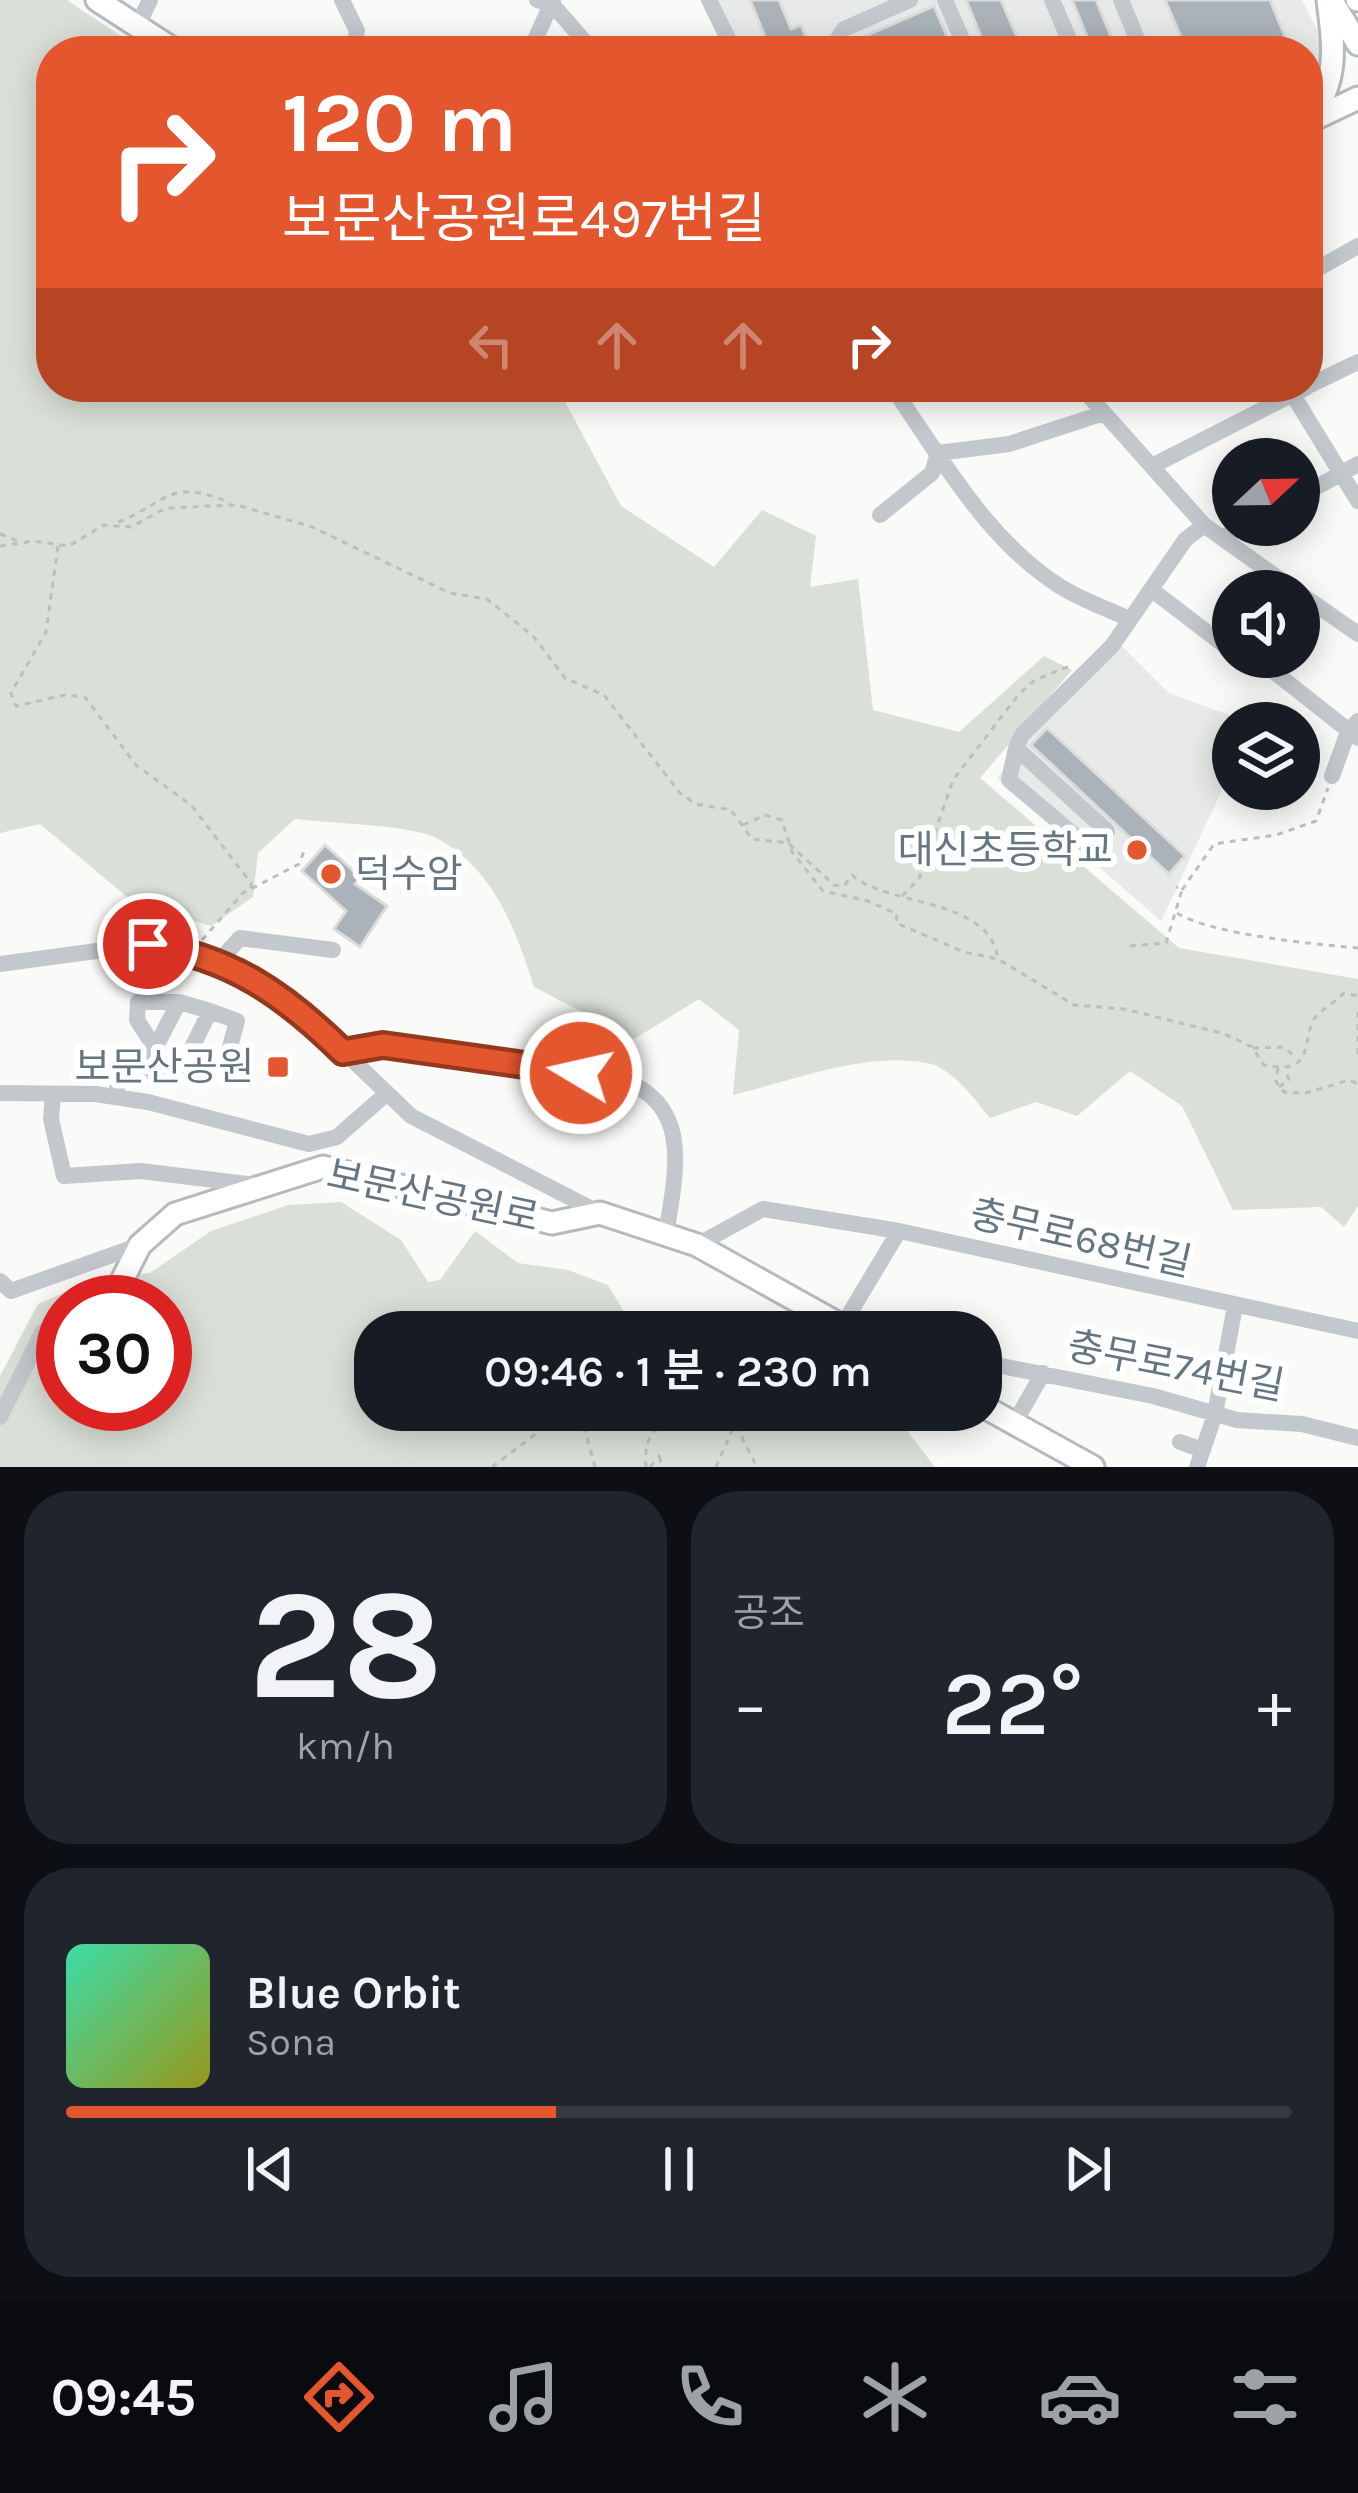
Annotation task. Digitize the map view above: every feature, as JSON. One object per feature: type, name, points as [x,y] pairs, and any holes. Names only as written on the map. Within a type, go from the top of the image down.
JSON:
[{"type":"main road","points":[[97,0],[152,36]]},
{"type":"main road","points":[[1330,0],[1358,44]]},
{"type":"main road","points":[[1323,102],[1334,73],[1330,0]]},
{"type":"main road","points":[[1323,115],[1358,98]]},
{"type":"main road","name":"보문산공원로","points":[[125,1275],[140,1245],[175,1214],[323,1167],[552,1223],[600,1213],[697,1245],[816,1311]]},
{"type":"main road","points":[[1002,1417],[1094,1467]]},
{"type":"street","points":[[137,27],[149,0]]},
{"type":"street","points":[[342,0],[356,36]]},
{"type":"street","points":[[709,0],[727,36]]},
{"type":"street","points":[[840,36],[844,29],[910,0]]},
{"type":"street","points":[[945,0],[961,36]]},
{"type":"street","points":[[1052,0],[1068,36]]},
{"type":"street","points":[[1121,0],[1136,36]]},
{"type":"street","points":[[535,36],[547,1],[579,36]]},
{"type":"street","points":[[1323,266],[1358,246]]},
{"type":"street","points":[[1323,378],[1358,362]]},
{"type":"street","points":[[902,402],[961,487],[1028,561],[1061,587],[1130,619]]},
{"type":"street","points":[[1092,402],[1212,530]]},
{"type":"street","points":[[1152,466],[1274,402]]},
{"type":"street","points":[[1305,402],[1339,475],[1358,501]]},
{"type":"street","points":[[938,453],[1009,444],[1101,414]]},
{"type":"street","points":[[880,514],[932,473],[938,453]]},
{"type":"street","points":[[1320,485],[1358,464]]},
{"type":"street","points":[[1016,748],[1107,831],[1091,849],[1010,780],[1016,748],[1022,734],[1130,619],[1185,540],[1204,525]]},
{"type":"street","points":[[1236,546],[1268,570]]},
{"type":"street","points":[[1152,590],[1212,636]]},
{"type":"street","points":[[1320,608],[1358,634]]},
{"type":"street","points":[[1284,678],[1355,731],[1332,776]]},
{"type":"street","points":[[220,960],[240,938],[333,950]]},
{"type":"street","points":[[0,964],[148,944],[220,960],[293,1003],[411,1116],[502,1168],[600,1213]]},
{"type":"street","points":[[154,1048],[137,1020],[138,1002],[179,1002],[237,1021],[228,1054]]},
{"type":"street","points":[[151,1070],[154,1048],[179,1002]]},
{"type":"street","points":[[115,1097],[120,1078],[151,1070],[178,1076],[210,1011]]},
{"type":"street","points":[[343,1052],[383,1045],[602,1077],[645,1088],[674,1127],[677,1158],[666,1235]]},
{"type":"street","points":[[0,1093],[115,1097],[231,1120],[308,1144],[337,1137],[386,1094]]},
{"type":"street","points":[[53,1094],[51,1119],[64,1176],[141,1171],[255,1185]]},
{"type":"street","name":"충무로68번길","points":[[697,1245],[763,1209],[898,1231],[1358,1331]]},
{"type":"street","points":[[857,1311],[898,1231]]},
{"type":"street","points":[[0,1281],[10,1291],[140,1245]]},
{"type":"street","points":[[1180,1442],[1200,1458],[1215,1414],[1235,1306]]},
{"type":"street","points":[[0,1417],[36,1345]]},
{"type":"street","name":"충무로74번길","points":[[1002,1366],[1215,1414],[1302,1424],[1358,1438]]},
{"type":"street","points":[[1014,1424],[1043,1373]]},
{"type":"path","points":[[0,546],[70,547],[166,494],[191,493],[312,527],[450,593],[487,599],[533,636],[565,678],[604,695],[680,793],[696,804],[731,810],[752,839],[788,843],[834,886],[844,886],[852,875],[901,898],[966,919],[992,939],[998,959]]},
{"type":"path","points":[[110,523],[131,527],[166,508],[237,505]]},
{"type":"path","points":[[0,534],[25,544]]},
{"type":"path","points":[[58,547],[46,632],[10,693],[16,706],[65,695],[85,697],[136,765],[191,805],[251,883],[250,890]]},
{"type":"path","points":[[901,898],[919,879],[953,780],[1019,694],[1054,670],[1096,660]]},
{"type":"path","points":[[1130,946],[1162,947],[1177,913],[1179,889],[1214,844],[1276,835],[1316,821],[1332,776]]},
{"type":"path","points":[[743,825],[758,816],[778,816],[788,843],[813,882],[832,896],[868,901],[897,914],[896,923],[908,930],[964,952],[998,959],[1062,1001],[1225,1034],[1252,1047],[1283,1047],[1297,1060]]},
{"type":"path","points":[[196,952],[227,906],[299,864],[304,851]]},
{"type":"path","points":[[1177,913],[1197,922],[1312,946],[1358,949]]},
{"type":"path","points":[[1252,1047],[1264,1065],[1281,1068],[1310,1047],[1316,1016],[1344,993],[1358,996]]},
{"type":"path","points":[[1358,1012],[1358,1057]]},
{"type":"path","points":[[1279,1087],[1289,1080],[1281,1068]]},
{"type":"path","points":[[1279,1087],[1281,1068]]},
{"type":"path","points":[[1279,1087],[1306,1094],[1338,1082],[1358,1084]]},
{"type":"path","points":[[492,1467],[538,1431]]},
{"type":"path","points":[[585,1431],[595,1467]]},
{"type":"path","points":[[648,1467],[645,1445],[652,1431]]},
{"type":"path","points":[[716,1467],[732,1431]]},
{"type":"path","points":[[739,1431],[757,1467]]},
{"type":"path","points":[[648,1467],[660,1455],[663,1467]]},
{"type":"shaded area","points":[[0,0],[67,0],[121,36],[36,36],[36,402],[565,402],[621,506],[714,567],[762,510],[816,536],[810,587],[858,579],[873,710],[959,732],[1044,656],[1072,670],[980,778],[1179,948],[1358,979],[1358,1206],[1344,1227],[1321,1207],[1233,1210],[1182,1106],[1130,1071],[1077,1116],[1036,1102],[990,1118],[946,1071],[903,1060],[829,1069],[733,1095],[739,1030],[699,999],[634,1039],[534,987],[510,922],[487,882],[454,849],[422,833],[295,819],[258,853],[253,897],[211,926],[132,901],[40,824],[0,833]]},
{"type":"shaded area","points":[[717,0],[1302,0],[1321,36],[735,36]]},
{"type":"shaded area","points":[[1323,40],[1330,54],[1331,76],[1323,86]]},
{"type":"shaded area","name":"대신초등학교","points":[[1121,645],[1169,693],[1212,709],[1213,810],[1161,921],[997,778],[1079,679]]},
{"type":"shaded area","points":[[341,1202],[401,1240],[428,1282],[440,1280],[475,1231],[518,1263],[568,1270],[608,1285],[623,1311],[354,1311],[354,1431],[907,1431],[935,1467],[0,1467],[0,1376],[36,1308],[36,1431],[192,1431],[192,1275],[135,1275],[150,1273],[211,1231],[288,1205]]},
{"type":"building","points":[[750,0],[779,0],[791,29],[801,25],[806,36],[765,36]]},
{"type":"building","points":[[966,0],[1001,0],[1017,36],[981,36]]},
{"type":"building","points":[[1072,0],[1096,0],[1111,36],[1087,36]]},
{"type":"building","points":[[1165,0],[1270,0],[1285,36],[1181,36]]},
{"type":"building","points":[[934,6],[947,36],[865,36]]},
{"type":"building","points":[[1047,728],[1185,856],[1169,874],[1031,745]]},
{"type":"building","points":[[325,845],[361,878],[355,884],[387,906],[360,947],[334,929],[346,911],[302,871]]},
{"type":"place","name":"대신초등학교","points":[[1137,850]]},
{"type":"place","name":"덕수암","points":[[331,874]]},
{"type":"place","name":"보문산공원","points":[[278,1067]]},
{"type":"route","points":[[148,944],[196,952],[263,981],[343,1052],[383,1045],[581,1073]]}]
